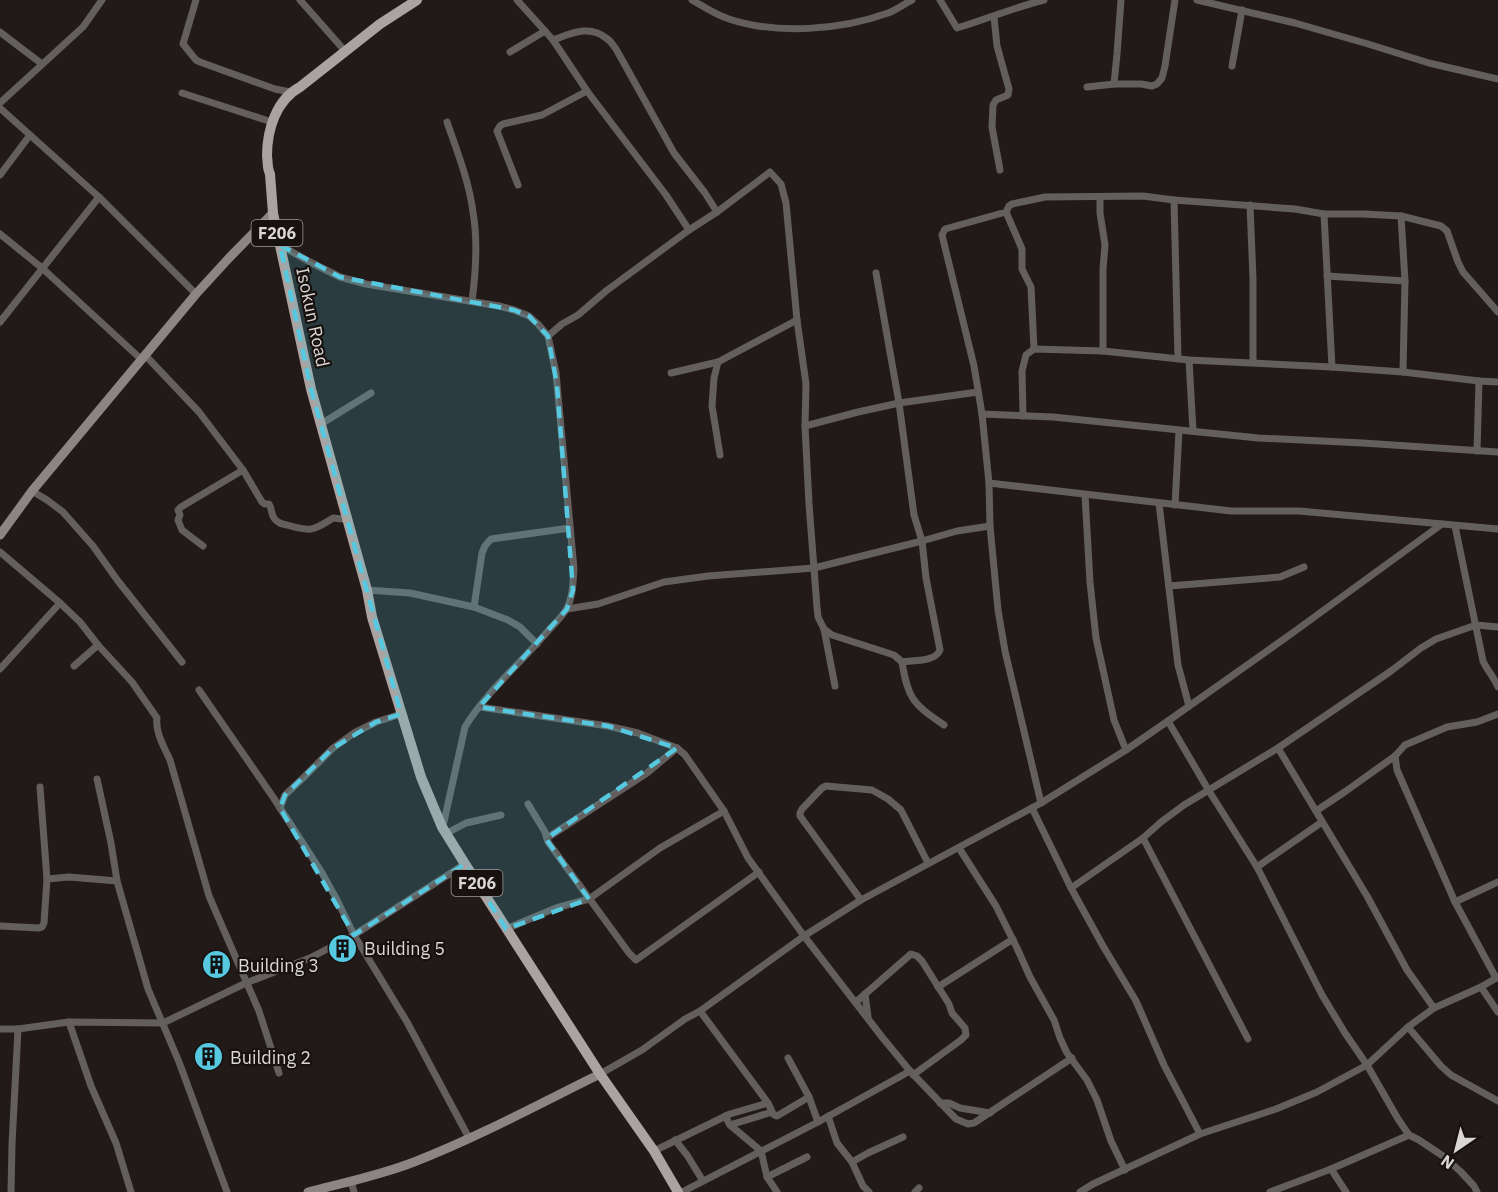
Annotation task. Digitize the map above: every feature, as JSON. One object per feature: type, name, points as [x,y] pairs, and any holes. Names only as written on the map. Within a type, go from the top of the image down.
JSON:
[{"type":"main road","name":"Isokun Road","points":[[367,590],[311,389],[273,213],[267,148],[269,129],[290,92],[300,87],[380,24],[417,0]]},
{"type":"main road","name":"F206","points":[[367,590],[372,617],[421,777],[445,830],[600,1074],[680,1192]]},
{"type":"street","points":[[0,103],[82,27],[102,0]]},
{"type":"street","points":[[196,0],[183,44],[196,60],[290,92]]},
{"type":"street","points":[[300,0],[345,51]]},
{"type":"street","points":[[517,0],[553,40],[587,92],[666,195],[689,230]]},
{"type":"street","points":[[692,0],[730,19],[766,28],[794,28],[858,22],[889,12],[912,0]]},
{"type":"street","points":[[940,0],[957,27],[1044,0]]},
{"type":"street","points":[[1114,84],[1120,0]]},
{"type":"street","points":[[1087,87],[1114,84],[1152,86],[1158,84],[1165,66],[1175,0]]},
{"type":"street","points":[[1197,0],[1498,79]]},
{"type":"street","points":[[1232,66],[1242,10]]},
{"type":"street","points":[[994,16],[997,46],[1010,89],[1008,95],[996,100],[993,105],[992,127],[1000,170]]},
{"type":"street","points":[[553,40],[579,30],[607,38],[616,49],[674,153],[717,212]]},
{"type":"street","points":[[510,52],[545,31]]},
{"type":"street","points":[[0,32],[42,64]]},
{"type":"street","points":[[518,185],[497,131],[500,126],[542,115],[587,92]]},
{"type":"street","points":[[183,93],[272,122]]},
{"type":"street","points":[[0,108],[99,196],[196,294]]},
{"type":"street","points":[[447,122],[465,175],[473,212],[476,269],[472,301]]},
{"type":"street","points":[[0,175],[30,135]]},
{"type":"street","points":[[548,336],[561,324],[578,315],[606,291],[770,172],[781,184],[786,203],[797,320],[806,384],[808,504],[818,617],[824,629],[835,686]]},
{"type":"street","points":[[0,322],[99,196]]},
{"type":"street","points":[[1041,804],[1005,651],[998,610],[982,414],[966,329],[942,235],[945,230],[1006,212],[1012,204],[1045,197],[1143,196],[1296,209],[1324,214],[1401,216],[1441,226],[1447,231],[1463,272],[1498,312]]},
{"type":"street","points":[[1100,197],[1105,245],[1103,351]]},
{"type":"street","points":[[1174,200],[1178,359]]},
{"type":"street","points":[[1250,205],[1253,362]]},
{"type":"street","points":[[1006,212],[1022,249],[1022,269],[1031,286],[1034,349]]},
{"type":"street","points":[[0,536],[32,491],[196,294],[273,213]]},
{"type":"street","points":[[1324,214],[1332,367]]},
{"type":"street","points":[[1401,216],[1405,281],[1403,372]]},
{"type":"street","points":[[0,234],[143,357],[199,412],[243,470],[262,502],[269,504],[276,521],[304,530],[319,527],[333,518],[347,517]]},
{"type":"street","points":[[280,244],[340,277],[366,284],[514,310],[529,316],[548,336],[556,373],[574,569],[573,590],[567,609],[471,717],[465,727],[445,830],[501,815]]},
{"type":"street","points":[[876,273],[899,403],[914,515],[922,541],[926,578],[940,650],[934,658],[902,662]]},
{"type":"street","points":[[1327,276],[1405,281]]},
{"type":"street","points":[[671,373],[718,362],[797,320]]},
{"type":"street","points":[[1023,416],[1022,371],[1026,355],[1034,349],[1103,351],[1189,360],[1403,372],[1498,382]]},
{"type":"street","points":[[1189,360],[1193,431]]},
{"type":"street","points":[[718,362],[714,378],[712,406],[720,455]]},
{"type":"street","points":[[1477,451],[1479,381]]},
{"type":"street","points":[[805,426],[858,411],[978,392]]},
{"type":"street","points":[[321,424],[371,393]]},
{"type":"street","points":[[982,414],[1084,419],[1258,438],[1498,452]]},
{"type":"street","points":[[1175,505],[1179,431]]},
{"type":"street","points":[[203,546],[182,530],[178,520],[180,515],[178,510],[243,470]]},
{"type":"street","points":[[989,483],[1231,511],[1299,511],[1498,529]]},
{"type":"street","points":[[32,491],[63,512],[93,546],[182,662]]},
{"type":"street","points":[[1086,495],[1090,582],[1096,638],[1114,720],[1126,750]]},
{"type":"street","points":[[1159,503],[1178,665],[1189,706]]},
{"type":"street","points":[[308,1192],[412,1163],[600,1074],[642,1050],[804,936],[861,900],[1041,804],[1126,750],[1442,524]]},
{"type":"street","points":[[567,609],[598,604],[664,582],[708,576],[814,568],[957,531],[990,526]]},
{"type":"street","points":[[1455,526],[1483,661],[1498,687]]},
{"type":"street","points":[[474,607],[482,553],[491,539],[570,528]]},
{"type":"street","points":[[0,552],[80,622],[132,682],[156,721],[170,760],[209,896],[259,1011],[279,1073]]},
{"type":"street","points":[[1169,586],[1280,577],[1304,567]]},
{"type":"street","points":[[367,590],[410,593],[474,607],[520,627],[537,644]]},
{"type":"street","points":[[0,669],[60,603]]},
{"type":"street","points":[[1071,888],[1143,838],[1184,805],[1278,748],[1421,648],[1436,639],[1476,625],[1498,627]]},
{"type":"street","points":[[824,629],[832,635],[894,655],[902,662],[909,694],[923,711],[944,725]]},
{"type":"street","points":[[74,666],[98,645]]},
{"type":"street","points":[[199,690],[322,873],[354,935],[407,1022],[469,1138]]},
{"type":"street","points":[[480,707],[608,726],[677,748],[685,755],[724,811],[748,858],[804,936],[912,1073],[956,1119],[968,1124],[974,1123],[1072,1058]]},
{"type":"street","points":[[279,808],[285,795],[333,748],[354,733],[376,722],[401,714]]},
{"type":"street","points":[[1316,811],[1380,767],[1406,745],[1447,727],[1477,722],[1498,714]]},
{"type":"street","points":[[1168,721],[1257,867],[1322,995],[1398,1119],[1410,1135],[1443,1156],[1461,1172],[1477,1192]]},
{"type":"street","points":[[546,838],[647,773],[677,748]]},
{"type":"street","points":[[1278,748],[1367,896],[1407,970],[1434,1008]]},
{"type":"street","points":[[1080,1192],[1200,1134],[1276,1109],[1317,1092],[1367,1065],[1408,1027],[1434,1008],[1497,978],[1455,902],[1398,770],[1395,756]]},
{"type":"street","points":[[1380,767],[1398,770]]},
{"type":"street","points":[[98,779],[117,881],[148,989],[179,1062],[227,1192]]},
{"type":"street","points":[[861,900],[800,816],[802,809],[822,788],[830,786],[872,790],[888,799],[901,810],[928,863]]},
{"type":"street","points":[[0,926],[42,927],[44,923],[47,879],[40,787]]},
{"type":"street","points":[[273,797],[285,795]]},
{"type":"street","points":[[528,804],[545,832],[546,838],[636,960],[759,872]]},
{"type":"street","points":[[1032,808],[1071,888],[1136,1001],[1164,1065],[1200,1134]]},
{"type":"street","points":[[507,929],[556,908],[589,899],[660,848],[724,811]]},
{"type":"street","points":[[1257,867],[1322,822]]},
{"type":"street","points":[[1143,838],[1248,1039]]},
{"type":"street","points":[[959,848],[996,906],[1030,977],[1054,1020],[1067,1053],[1087,1080],[1125,1170]]},
{"type":"street","points":[[0,1029],[18,1029],[69,1022],[163,1023],[354,935],[465,864]]},
{"type":"street","points":[[47,879],[69,877],[117,881]]},
{"type":"street","points":[[1455,902],[1498,882]]},
{"type":"street","points":[[938,987],[1013,939]]},
{"type":"street","points":[[680,1192],[912,1073],[966,1035],[965,1028],[955,1017],[922,961],[911,954],[855,1002]]},
{"type":"street","points":[[1481,987],[1498,1012]]},
{"type":"street","points":[[865,994],[868,1020]]},
{"type":"street","points":[[700,1011],[773,1114],[777,1116],[809,1097]]},
{"type":"street","points":[[69,1022],[91,1086],[116,1143],[131,1192]]},
{"type":"street","points":[[1408,1027],[1440,1066],[1498,1101]]},
{"type":"street","points":[[11,1192],[18,1029]]},
{"type":"street","points":[[788,1059],[809,1097],[818,1122]]},
{"type":"street","points":[[940,1103],[949,1103],[960,1108]]},
{"type":"street","points":[[654,1151],[725,1116],[768,1104]]},
{"type":"street","points":[[948,1111],[960,1108],[990,1113]]},
{"type":"street","points":[[730,1125],[772,1112]]},
{"type":"street","points":[[725,1116],[730,1125],[761,1151],[767,1177],[777,1192]]},
{"type":"street","points":[[828,1116],[837,1143],[852,1162],[863,1186],[869,1192]]},
{"type":"street","points":[[1270,1192],[1410,1135]]},
{"type":"street","points":[[852,1162],[903,1137]]},
{"type":"street","points":[[675,1140],[703,1181]]},
{"type":"street","points":[[767,1177],[807,1157]]},
{"type":"street","points":[[1331,1169],[1346,1192]]},
{"type":"street","points":[[351,1181],[354,1192]]},
{"type":"street","points":[[1094,1184],[1097,1192]]},
{"type":"highlighted area","points":[[280,245],[340,277],[514,310],[529,316],[548,336],[557,385],[573,590],[567,609],[479,707],[608,726],[677,748],[546,839],[589,899],[506,929],[465,864],[354,935],[280,808],[285,795],[333,748],[376,722],[401,714],[311,389]]},
{"type":"place","name":"Building 5","points":[[343,948]]},
{"type":"place","name":"Building 3","points":[[217,965]]},
{"type":"place","name":"Building 2","points":[[209,1057]]}]
